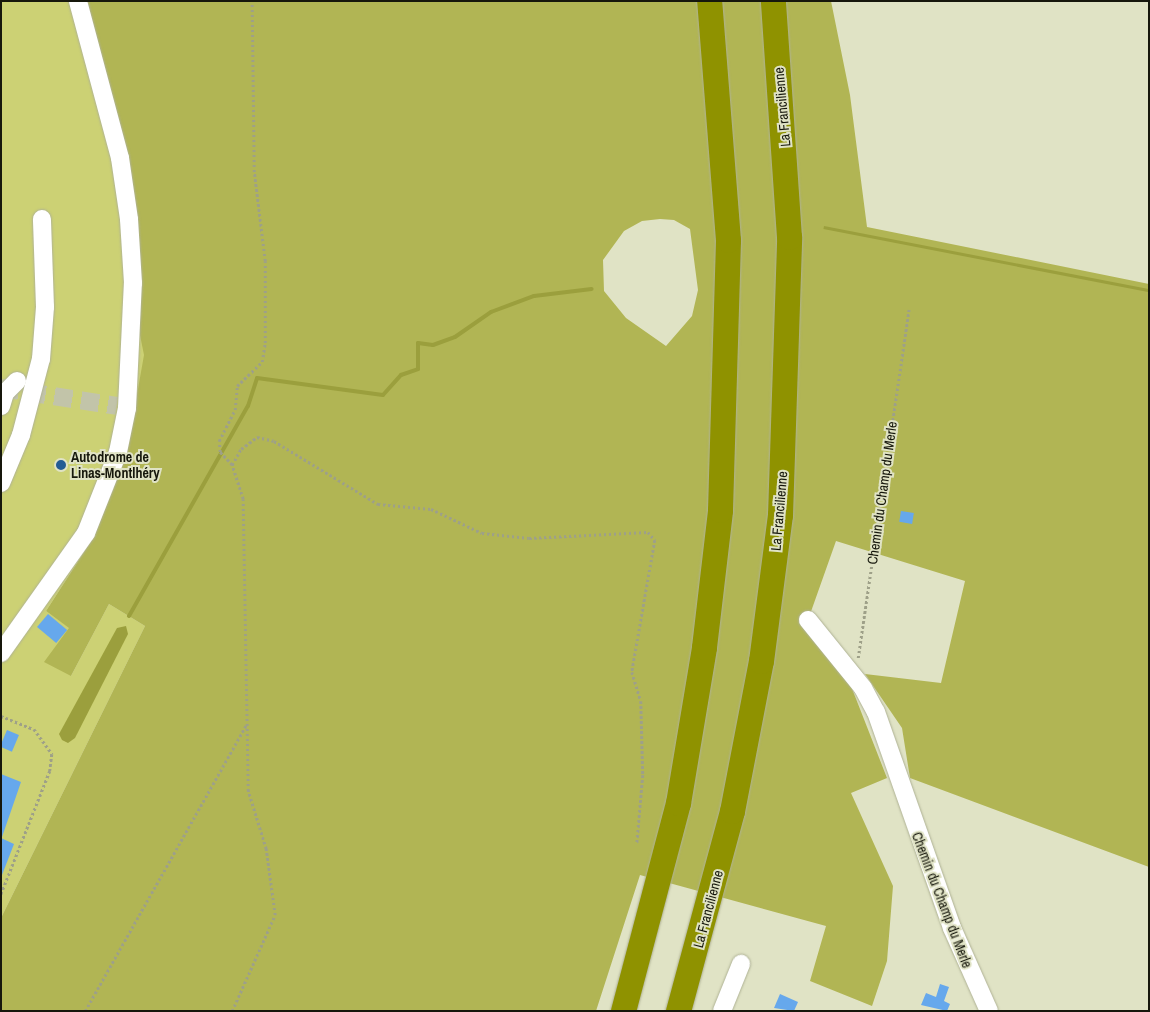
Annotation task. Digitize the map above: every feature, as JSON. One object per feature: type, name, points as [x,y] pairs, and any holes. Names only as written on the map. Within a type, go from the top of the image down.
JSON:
[{"type":"highway","points":[[623,1011],[678,803],[704,647],[720,510],[728,250],[709,1]]},
{"type":"highway","name":"La Francilienne","points":[[678,1011],[714,887],[740,774],[780,515],[789,237],[773,1]]},
{"type":"street","points":[[1,653],[86,533],[118,452],[133,283],[129,219],[120,158],[78,1]]},
{"type":"street","points":[[1,484],[21,435],[40,359],[45,307],[42,219]]},
{"type":"street","points":[[1,406],[5,392],[17,381]]},
{"type":"street","name":"Chemin du Champ du Merle","points":[[808,620],[854,677],[887,738],[927,860],[989,1011]]},
{"type":"street","points":[[722,1011],[741,964]]},
{"type":"path","points":[[232,1011],[275,915],[266,850],[248,791],[243,500],[232,465],[220,452],[219,441],[235,410],[237,386],[262,362],[266,343],[265,261],[254,172],[252,1]]},
{"type":"path","name":"Chemin du Champ du Merle","points":[[854,677],[908,310]]},
{"type":"path","points":[[232,465],[241,449],[257,437],[274,441],[378,504],[431,509],[482,533],[530,538],[648,532],[655,540],[632,672],[641,701],[643,775],[637,844]]},
{"type":"path","points":[[1,716],[34,729],[52,754],[50,771],[1,896]]},
{"type":"path","points":[[85,1011],[248,722]]},
{"type":"green space","name":"Autodrome de Linas-Montlhéry","points":[[1,1],[250,1],[113,490],[93,538],[46,611],[70,628],[71,676],[109,604],[145,626],[1,918]]},
{"type":"green space","points":[[81,1],[831,1],[850,95],[867,227],[1149,284],[1149,867],[910,778],[902,728],[865,674],[941,683],[965,581],[836,541],[808,620],[851,686],[887,778],[851,793],[893,886],[887,961],[872,1006],[810,981],[826,926],[640,875],[596,1011],[1,1011],[1,918],[145,626],[109,604],[71,676],[44,662],[69,628],[46,611],[93,538],[113,490],[129,440],[144,355],[139,330],[139,272]],"holes":[[[674,220],[690,229],[698,290],[692,316],[666,346],[626,318],[604,291],[603,260],[624,231],[642,221]]]},
{"type":"shaded area","points":[[824,226],[1149,289],[1149,292],[823,229]]},
{"type":"shaded area","points":[[126,626],[128,634],[75,738],[68,743],[62,740],[59,734],[117,628]]},
{"type":"building","points":[[901,511],[914,513],[912,524],[899,522]]},
{"type":"building","points":[[48,614],[67,630],[56,643],[37,627]]},
{"type":"building","points":[[7,730],[19,735],[12,752],[1,747]]},
{"type":"building","points":[[1,774],[21,782],[2,837],[1,837]]},
{"type":"building","points":[[1,838],[14,844],[2,875],[1,875]]},
{"type":"building","points":[[940,984],[949,987],[944,1001],[950,1004],[947,1011],[921,1005],[926,993],[936,997]]},
{"type":"building","points":[[780,994],[798,1002],[794,1011],[774,1008]]},
{"type":"waterway","points":[[129,616],[248,406],[257,378],[383,395],[401,375],[418,369],[418,343],[433,345],[455,337],[491,312],[534,296],[592,289]]},
{"type":"tunnel","points":[[1,388],[117,406]]},
{"type":"place","name":"Autodrome de Linas-Montlhéry","points":[[61,465]]}]
